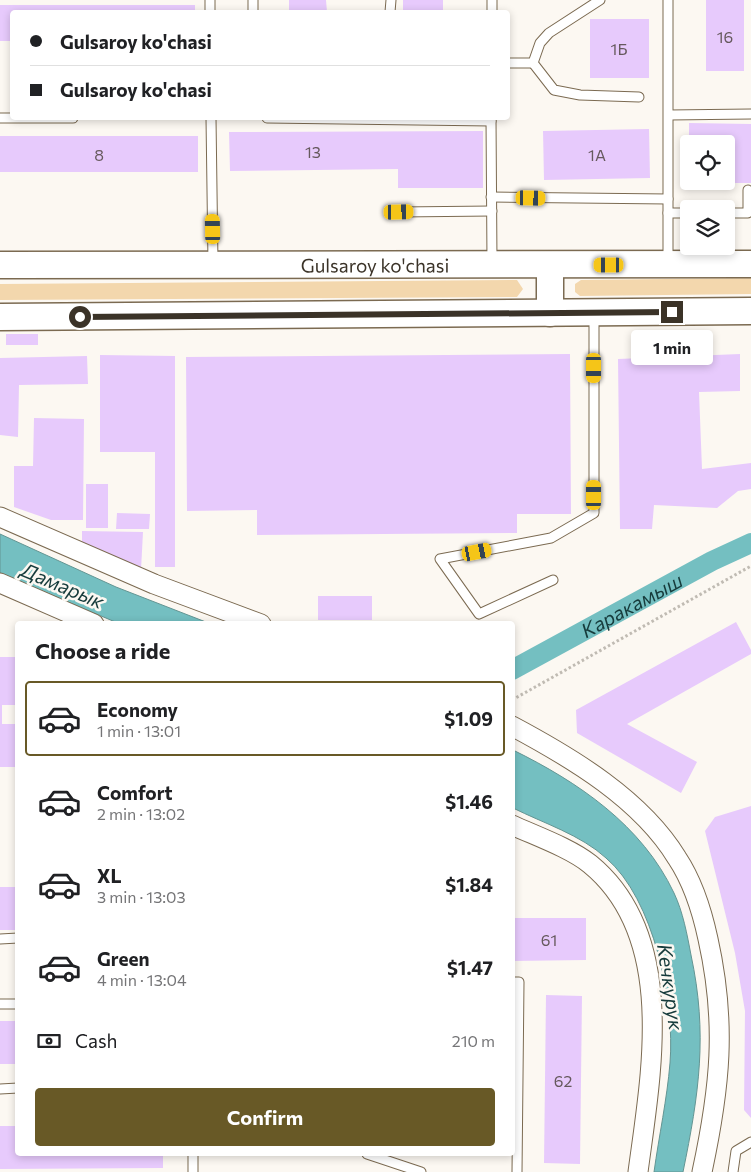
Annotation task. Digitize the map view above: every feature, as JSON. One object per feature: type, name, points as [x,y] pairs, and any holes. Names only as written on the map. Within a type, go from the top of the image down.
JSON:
[{"type":"main road","name":"Gulsaroy ko'chasi","points":[[0,265],[751,264]]},
{"type":"main road","points":[[550,265],[550,314]]},
{"type":"main road","points":[[0,317],[751,311]]},
{"type":"street","points":[[0,517],[154,584],[253,621]]},
{"type":"street","points":[[0,583],[87,621]]},
{"type":"street","points":[[515,728],[570,760],[627,802],[654,827],[677,857],[692,886],[703,918],[720,1012],[718,1086],[702,1172]]},
{"type":"street","points":[[515,826],[588,863],[610,883],[629,911],[642,944],[648,976],[654,1044],[638,1172]]},
{"type":"lane","points":[[533,63],[540,43],[549,33],[600,0]]},
{"type":"lane","points":[[668,0],[668,265]]},
{"type":"lane","points":[[510,63],[533,63]]},
{"type":"lane","points":[[533,63],[554,90],[580,95],[639,97]]},
{"type":"lane","points":[[669,115],[751,114]]},
{"type":"lane","points":[[211,120],[213,266]]},
{"type":"lane","points":[[491,120],[492,265]]},
{"type":"lane","points":[[735,213],[748,213],[748,190]]},
{"type":"lane","points":[[491,197],[668,199]]},
{"type":"lane","points":[[399,212],[492,211]]},
{"type":"lane","points":[[668,213],[680,213]]},
{"type":"lane","points":[[553,580],[478,614],[440,559],[551,538],[594,513],[594,313]]},
{"type":"lane","points":[[0,938],[15,938]]},
{"type":"lane","points":[[515,982],[519,982],[517,1172]]},
{"type":"lane","points":[[0,1004],[15,1004]]},
{"type":"lane","points":[[0,1089],[15,1088]]},
{"type":"lane","points":[[733,1172],[736,1151],[751,1142]]},
{"type":"lane","points":[[193,1156],[193,1172]]},
{"type":"lane","points":[[373,1156],[421,1172]]},
{"type":"path","points":[[515,698],[751,566]]},
{"type":"shaded area","points":[[751,278],[751,294],[580,296],[575,292],[575,284],[581,280]]},
{"type":"shaded area","points":[[517,280],[523,289],[517,297],[0,300],[0,284]]},
{"type":"water","name":"Дамарык","points":[[0,534],[116,587],[203,621],[113,621],[0,573]]},
{"type":"water","name":"Кечкурук","points":[[515,751],[584,791],[626,826],[661,869],[677,900],[686,931],[696,984],[700,1038],[697,1090],[683,1172],[654,1172],[669,1077],[671,1038],[665,982],[649,925],[637,899],[623,876],[596,850],[573,836],[515,809]]},
{"type":"building","points":[[289,0],[326,0],[327,10],[289,10]]},
{"type":"building","points":[[403,0],[443,0],[443,10],[403,10]]},
{"type":"building","points":[[706,0],[744,0],[744,71],[706,71]]},
{"type":"building","points":[[0,5],[195,5],[195,10],[10,10],[10,41],[0,41]]},
{"type":"building","points":[[590,19],[649,19],[649,78],[590,78]]},
{"type":"building","points":[[689,123],[751,124],[751,183],[735,183],[735,135],[689,135]]},
{"type":"building","points":[[649,129],[650,178],[544,180],[543,131]]},
{"type":"building","points":[[483,131],[483,188],[398,188],[398,169],[230,171],[229,132]]},
{"type":"building","points":[[0,136],[198,136],[198,172],[0,172]]},
{"type":"building","points":[[6,334],[38,334],[38,345],[6,345]]},
{"type":"building","points":[[570,354],[571,514],[517,514],[517,533],[257,535],[257,510],[187,511],[186,357]]},
{"type":"building","points":[[740,354],[740,391],[699,392],[702,469],[751,463],[751,489],[738,491],[717,508],[654,505],[652,529],[620,529],[618,359]]},
{"type":"building","points":[[100,355],[175,356],[175,567],[155,567],[155,452],[100,452]]},
{"type":"building","points":[[87,356],[88,384],[19,385],[18,437],[0,435],[0,358]]},
{"type":"building","points":[[34,418],[84,419],[83,520],[51,520],[14,507],[14,466],[33,466]]},
{"type":"building","points":[[86,484],[108,484],[108,528],[86,528]]},
{"type":"building","points":[[117,513],[150,514],[149,529],[116,529]]},
{"type":"building","points":[[82,531],[143,532],[141,570],[82,551]]},
{"type":"building","points":[[318,596],[372,596],[372,620],[318,620]]},
{"type":"building","points":[[736,622],[751,650],[751,654],[627,724],[697,762],[681,793],[577,733],[576,710]]},
{"type":"building","points":[[0,657],[15,657],[15,705],[2,705],[2,724],[15,724],[15,767],[0,767]]},
{"type":"building","points":[[751,806],[751,1118],[744,1110],[745,1011],[735,953],[705,831],[715,817]]},
{"type":"building","points":[[0,887],[15,887],[15,930],[0,930]]},
{"type":"building","points":[[515,918],[586,918],[586,960],[515,961]]},
{"type":"building","points":[[546,995],[582,996],[580,1164],[544,1163]]},
{"type":"building","points":[[0,1021],[15,1021],[15,1064],[0,1064]]},
{"type":"building","points":[[0,1126],[15,1126],[15,1156],[163,1156],[163,1168],[0,1169]]},
{"type":"waterway","name":"Каракамыш","points":[[515,668],[712,561],[751,543]]},
{"type":"route","points":[[80,317],[672,312]]}]
